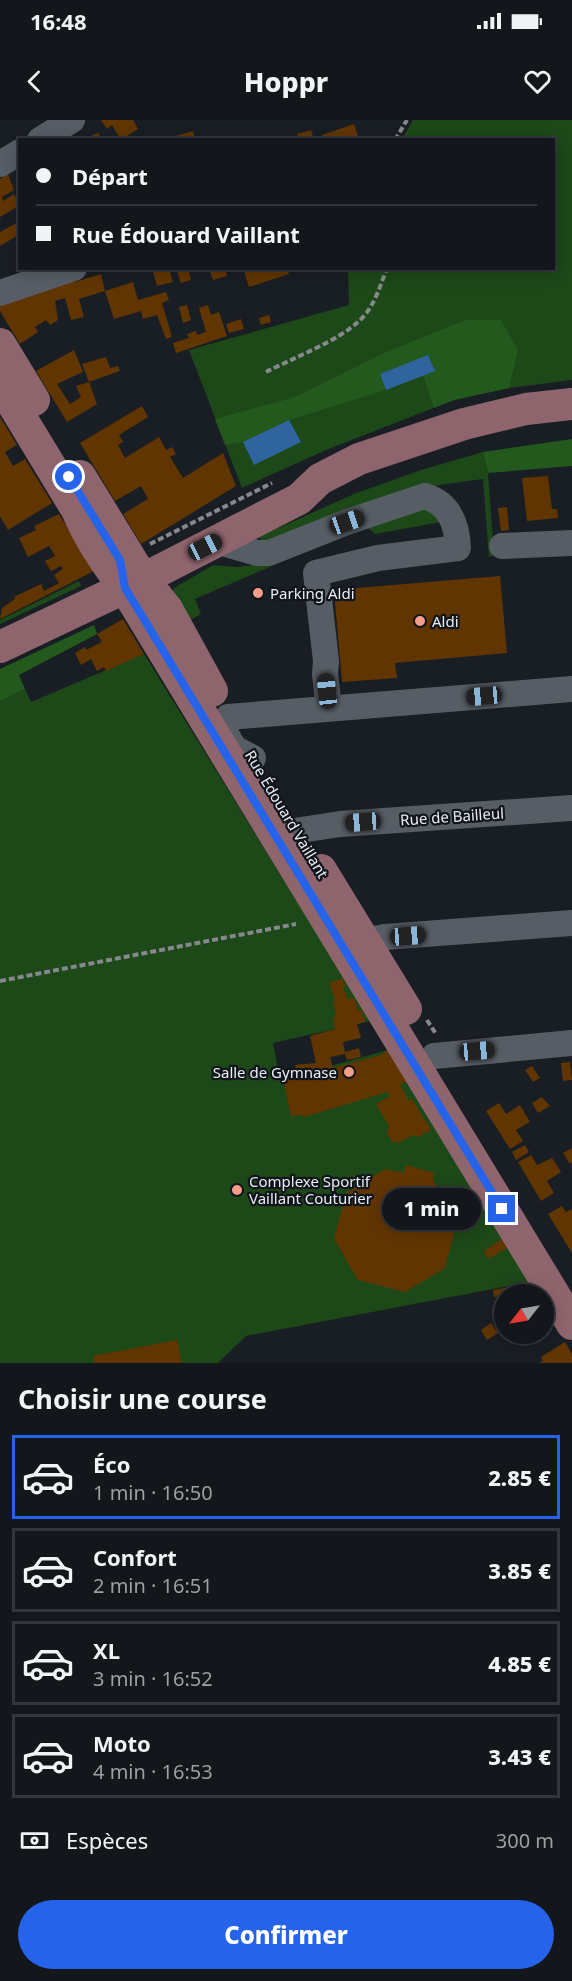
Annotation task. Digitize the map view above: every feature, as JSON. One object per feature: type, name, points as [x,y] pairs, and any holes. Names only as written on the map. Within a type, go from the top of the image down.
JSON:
[{"type":"main road","name":"Rue Édouard Vaillant","points":[[0,344],[134,584],[359,953],[572,1324]]},
{"type":"main road","name":"Rue Édouard Vaillant","points":[[0,383],[108,566],[134,584],[171,616],[195,663],[253,758],[286,832]]},
{"type":"main road","points":[[0,647],[134,584],[298,498],[321,479],[359,459],[464,424],[526,409],[572,404]]},
{"type":"main road","points":[[298,498],[324,496],[408,461],[467,443],[572,424]]},
{"type":"main road","name":"Rue Édouard Vaillant","points":[[359,953],[434,1056],[572,1285]]},
{"type":"street","points":[[43,138],[72,120]]},
{"type":"street","points":[[0,164],[18,153]]},
{"type":"street","points":[[0,293],[68,270]]},
{"type":"street","points":[[0,364],[234,748],[253,758]]},
{"type":"street","points":[[216,541],[257,553],[269,553],[347,522],[425,496],[439,502],[452,515],[458,534],[459,548],[378,558],[316,573],[329,708]]},
{"type":"street","points":[[347,522],[366,533],[375,547],[378,558]]},
{"type":"street","points":[[502,546],[572,543]]},
{"type":"street","points":[[228,717],[572,689]]},
{"type":"street","name":"Rue de Bailleul","points":[[286,832],[340,824],[572,808]]},
{"type":"street","points":[[572,923],[385,937],[359,953],[572,1305]]},
{"type":"street","points":[[434,1056],[572,1043]]},
{"type":"path","points":[[396,138],[407,120]]},
{"type":"path","points":[[266,372],[346,332],[360,321],[372,304],[386,270]]},
{"type":"path","points":[[0,981],[296,924]]},
{"type":"green space","points":[[413,120],[572,120],[572,380],[509,388],[454,400],[326,450],[242,488],[189,350],[349,305],[348,270],[555,270],[555,138],[403,138]]},
{"type":"green space","points":[[465,320],[501,320],[518,350],[509,388],[454,400],[434,408],[423,375],[434,371],[380,374],[386,390],[289,420],[243,442],[225,445],[215,419],[295,397],[382,354]]},
{"type":"green space","points":[[572,439],[572,466],[488,473],[483,452]]},
{"type":"green space","points":[[483,452],[488,473],[494,555],[489,557],[483,479],[432,486],[264,541],[258,537],[354,494],[424,469]]},
{"type":"green space","points":[[424,506],[441,522],[375,534],[363,523]]},
{"type":"green space","points":[[270,563],[272,566],[195,599],[201,614],[187,622],[171,595],[174,588],[213,565],[236,567]]},
{"type":"green space","points":[[79,581],[81,586],[0,624],[0,620]]},
{"type":"green space","points":[[94,625],[97,634],[19,675],[25,689],[0,701],[0,669]]},
{"type":"green space","points":[[144,654],[371,1021],[273,1043],[280,1080],[388,1050],[530,1282],[494,1284],[494,1289],[246,1336],[218,1363],[0,1363],[0,701],[25,689],[31,702]]},
{"type":"water","points":[[428,355],[435,371],[386,390],[380,374]]},
{"type":"water","points":[[289,420],[301,442],[254,465],[243,442]]},
{"type":"building","points":[[101,120],[133,120],[138,129],[124,138],[120,138],[112,125],[107,129]]},
{"type":"building","points":[[354,124],[358,138],[323,138],[322,135]]},
{"type":"building","points":[[311,130],[313,138],[298,138],[297,134]]},
{"type":"building","points":[[193,131],[195,138],[169,138]]},
{"type":"building","points":[[99,133],[100,138],[93,138],[92,135]]},
{"type":"building","points":[[8,174],[14,190],[2,197],[3,201],[14,194],[18,206],[0,217],[0,179]]},
{"type":"building","points":[[18,222],[18,235],[0,246],[0,232]]},
{"type":"building","points":[[153,270],[170,270],[173,282],[157,286]]},
{"type":"building","points":[[177,270],[188,270],[191,280],[181,283]]},
{"type":"building","points":[[210,270],[226,270],[227,276],[213,280]]},
{"type":"building","points":[[244,270],[288,270],[289,274],[249,287]]},
{"type":"building","points":[[101,274],[105,291],[79,299],[84,317],[71,320],[65,298],[55,301],[58,320],[50,325],[46,320],[35,327],[38,332],[20,344],[0,311],[0,302],[73,279],[74,282]]},
{"type":"building","points":[[133,282],[138,300],[166,292],[169,300],[162,303],[172,337],[166,339],[157,315],[143,319],[141,311],[114,319],[105,291]]},
{"type":"building","points":[[187,305],[191,320],[183,323],[179,307]]},
{"type":"building","points":[[208,305],[211,315],[219,312],[227,336],[176,353],[173,343],[189,338],[187,334],[196,331],[197,335],[206,332],[199,308]]},
{"type":"building","points":[[269,315],[271,322],[261,325],[259,318]]},
{"type":"building","points":[[241,319],[244,329],[229,333],[226,324]]},
{"type":"building","points":[[74,350],[83,372],[57,384],[70,404],[81,397],[76,386],[89,382],[97,404],[67,422],[36,371]]},
{"type":"building","points":[[106,357],[110,368],[118,366],[120,371],[89,382],[82,364]]},
{"type":"building","points":[[142,406],[148,417],[119,435],[123,442],[118,445],[125,458],[159,437],[166,450],[172,447],[176,454],[170,457],[183,478],[223,453],[236,486],[141,544],[123,514],[148,499],[141,486],[115,501],[80,443]]},
{"type":"building","points":[[0,417],[17,445],[5,452],[13,466],[25,459],[52,503],[8,530],[0,516]]},
{"type":"building","points":[[548,476],[552,509],[557,509],[558,518],[527,521],[522,478]]},
{"type":"building","points":[[507,507],[509,530],[501,531],[498,508]]},
{"type":"building","points":[[59,514],[94,571],[0,619],[2,608],[15,599],[14,597],[41,584],[44,591],[59,583],[54,575],[63,569],[61,566],[51,571],[45,561],[55,556],[49,546],[28,557],[19,538],[36,530],[34,526]]},
{"type":"building","name":"Aldi","points":[[500,576],[507,653],[395,663],[397,678],[342,682],[334,590]]},
{"type":"building","points":[[123,619],[144,654],[106,671],[104,667],[97,671],[91,659],[81,665],[75,653],[102,642],[97,634]]},
{"type":"building","name":"Salle de Gymnase","points":[[343,979],[346,998],[355,999],[358,1011],[362,1011],[365,1022],[357,1024],[361,1038],[343,1042],[345,1052],[359,1048],[361,1057],[347,1060],[345,1054],[330,1057],[333,1068],[381,1055],[388,1050],[407,1081],[400,1085],[409,1101],[412,1099],[431,1130],[418,1137],[413,1135],[398,1143],[392,1141],[387,1133],[389,1126],[376,1104],[390,1096],[387,1092],[304,1117],[304,1115],[291,1116],[283,1079],[297,1076],[295,1065],[316,1063],[310,1036],[335,1029],[333,1017],[336,1016],[333,1000],[335,1000],[329,982]]},
{"type":"building","points":[[570,1062],[572,1080],[563,1081],[561,1063]]},
{"type":"building","points":[[532,1066],[540,1078],[533,1082],[525,1070]]},
{"type":"building","points":[[542,1097],[550,1106],[538,1113],[532,1103]]},
{"type":"building","points":[[499,1103],[506,1114],[520,1105],[530,1122],[516,1130],[523,1141],[510,1149],[486,1111]]},
{"type":"building","points":[[525,1145],[529,1152],[516,1160],[512,1152]]},
{"type":"building","points":[[572,1148],[572,1162],[570,1164],[563,1153]]},
{"type":"building","points":[[531,1155],[537,1165],[552,1158],[561,1172],[547,1181],[554,1193],[541,1201],[518,1162]]},
{"type":"building","points":[[406,1165],[434,1173],[433,1180],[457,1221],[445,1268],[405,1292],[358,1280],[334,1239],[346,1193],[385,1169],[404,1173]]},
{"type":"building","points":[[562,1206],[566,1212],[572,1209],[572,1253],[548,1214]]},
{"type":"building","points":[[503,1238],[508,1247],[488,1259],[484,1251]]},
{"type":"building","points":[[491,1323],[494,1327],[494,1336],[487,1340],[481,1330]]},
{"type":"building","points":[[177,1340],[182,1363],[94,1363],[93,1356]]},
{"type":"building","points":[[565,1342],[572,1354],[572,1363],[539,1363],[543,1361],[541,1357]]},
{"type":"place","name":"Parking Aldi","points":[[258,593]]},
{"type":"place","name":"Aldi","points":[[420,621]]},
{"type":"place","name":"Salle de Gymnase","points":[[349,1072]]},
{"type":"place","name":"Complexe Sportif Vaillant Couturier","points":[[237,1190]]},
{"type":"route","points":[[69,477],[120,560],[125,588],[502,1209]]}]
